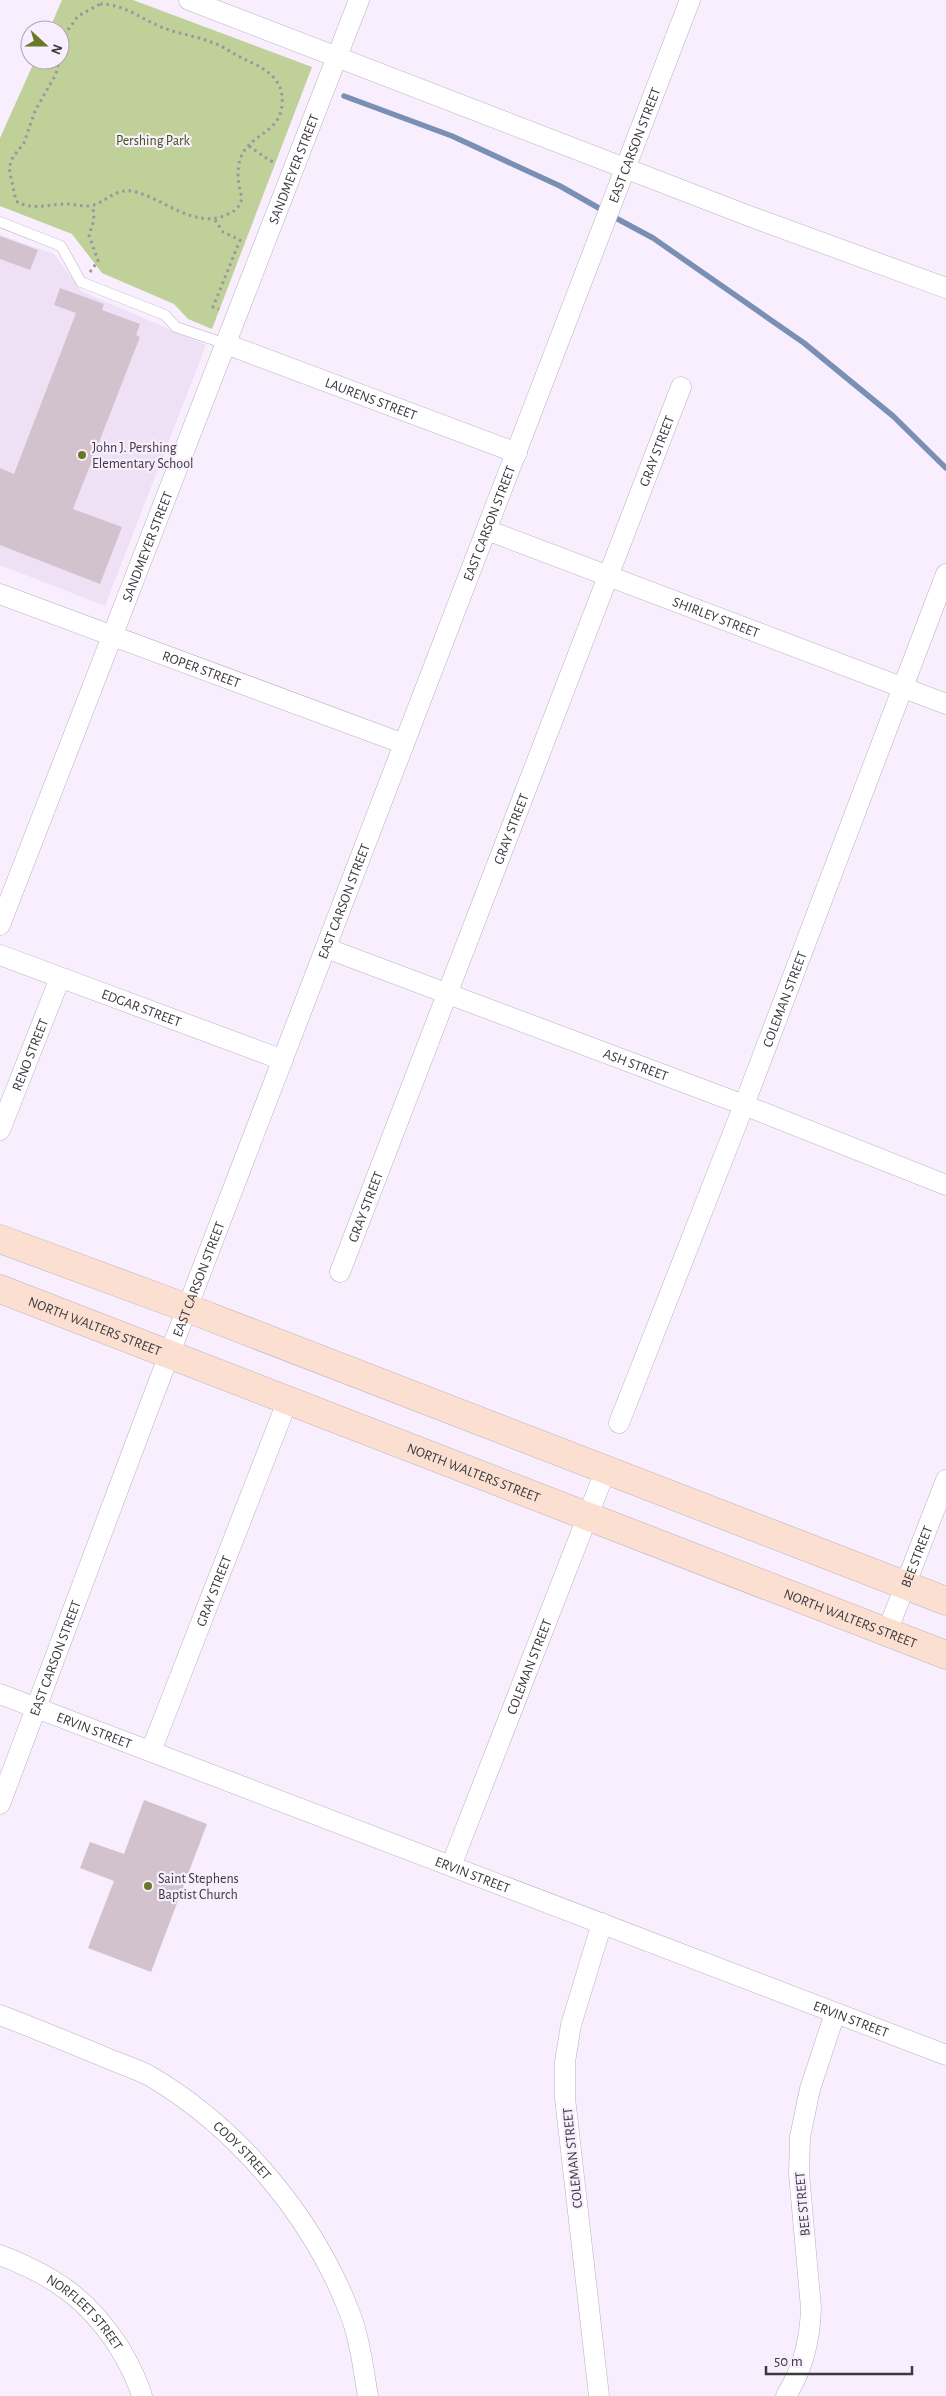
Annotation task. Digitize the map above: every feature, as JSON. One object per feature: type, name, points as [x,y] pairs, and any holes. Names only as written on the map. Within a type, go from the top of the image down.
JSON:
[{"type":"main road","points":[[0,1239],[187,1308],[606,1468],[946,1601]]},
{"type":"main road","name":"NORTH WALTERS STREET","points":[[0,1289],[946,1655]]},
{"type":"street","points":[[189,0],[626,168],[946,288]]},
{"type":"street","name":"SANDMEYER STREET","points":[[0,925],[359,0]]},
{"type":"street","name":"EAST CARSON STREET","points":[[0,1804],[169,1354],[690,0]]},
{"type":"street","name":"LAURENS STREET","points":[[226,344],[517,453]]},
{"type":"street","name":"GRAY STREET","points":[[340,1272],[680,386]]},
{"type":"street","name":"SHIRLEY STREET","points":[[487,530],[946,704]]},
{"type":"street","name":"COLEMAN STREET","points":[[619,1423],[744,1105],[946,574]]},
{"type":"street","name":"ROPER STREET","points":[[0,594],[404,744]]},
{"type":"street","name":"ASH STREET","points":[[326,948],[744,1105],[946,1185]]},
{"type":"street","name":"EDGAR STREET","points":[[0,955],[283,1060]]},
{"type":"street","name":"RENO STREET","points":[[0,1130],[60,978]]},
{"type":"street","name":"GRAY STREET","points":[[151,1751],[288,1402]]},
{"type":"street","name":"COLEMAN STREET","points":[[451,1866],[606,1468]]},
{"type":"street","name":"BEE STREET","points":[[887,1632],[946,1480]]},
{"type":"street","name":"ERVIN STREET","points":[[0,1694],[946,2055]]},
{"type":"street","name":"COLEMAN STREET","points":[[599,2396],[565,2098],[565,2062],[571,2025],[602,1923]]},
{"type":"street","name":"BEE STREET","points":[[786,2396],[803,2362],[810,2326],[810,2300],[799,2174],[800,2138],[810,2089],[835,2013]]},
{"type":"street","name":"CODY STREET","points":[[0,2015],[148,2075],[199,2109],[246,2151],[299,2219],[324,2259],[349,2311],[358,2340],[368,2396]]},
{"type":"street","name":"NORFLEET STREET","points":[[0,2255],[33,2268],[56,2281],[77,2296],[93,2311],[127,2360],[142,2396]]},
{"type":"lane","points":[[0,222],[61,246],[82,282],[165,315],[176,327],[226,344]]},
{"type":"path","points":[[100,4],[112,4],[122,7],[162,27],[212,42],[268,70],[280,87],[282,107],[274,124],[252,139],[249,146],[242,153],[237,172],[237,184],[242,198],[240,204],[236,210],[215,220],[191,216],[172,206],[160,203],[136,192],[121,191],[93,206],[65,204],[42,208],[22,205],[16,201],[12,194],[9,168],[12,157],[24,143],[35,111],[56,74],[65,34],[78,16],[100,4]]},
{"type":"path","points":[[249,146],[269,160],[294,168]]},
{"type":"path","points":[[82,282],[98,261],[89,234],[94,220],[93,206]]},
{"type":"path","points":[[215,220],[223,232],[240,240],[237,247]]},
{"type":"shaded area","name":"John J. Pershing Elementary School","points":[[0,235],[54,254],[81,291],[206,345],[105,606],[0,565]]},
{"type":"green space","name":"Pershing Park","points":[[62,0],[133,0],[312,67],[212,329],[188,319],[174,304],[102,273],[72,234],[0,206],[0,138],[31,70],[70,70],[70,20],[53,20]]},
{"type":"building","points":[[0,236],[38,250],[30,270],[0,259]]},
{"type":"building","points":[[60,288],[104,304],[102,310],[140,324],[136,335],[140,337],[73,509],[122,527],[100,584],[0,545],[0,468],[14,474],[76,313],[54,305]]},
{"type":"building","name":"Saint Stephens Baptist Church","points":[[144,1800],[207,1824],[151,1972],[88,1948],[114,1881],[80,1868],[90,1842],[124,1854]]},
{"type":"waterway","points":[[344,96],[452,136],[560,186],[604,211]]},
{"type":"waterway","points":[[612,216],[653,238],[804,343],[893,416],[946,468]]},
{"type":"place","name":"John J. Pershing Elementary School","points":[[82,455]]},
{"type":"place","name":"Saint Stephens Baptist Church","points":[[148,1886]]}]
